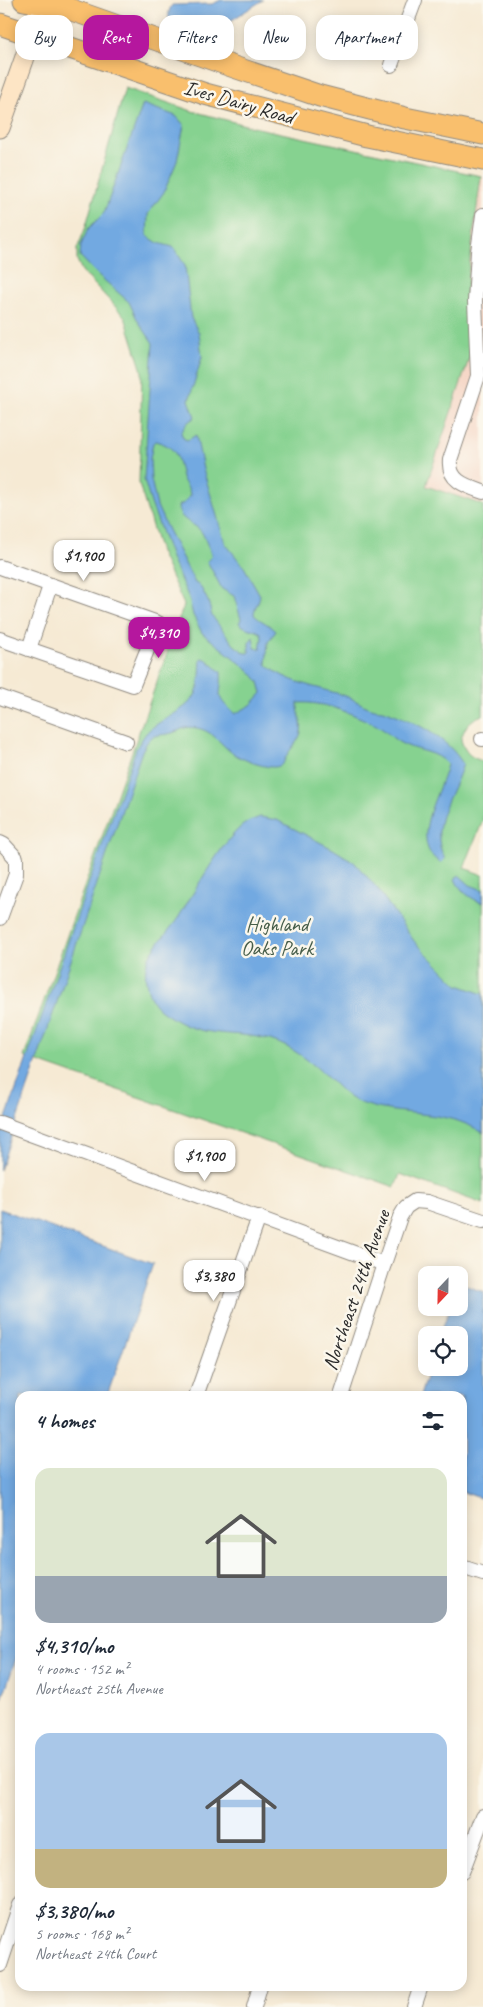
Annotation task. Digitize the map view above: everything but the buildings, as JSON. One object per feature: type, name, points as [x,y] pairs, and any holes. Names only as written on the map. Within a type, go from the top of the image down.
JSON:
[{"type":"main road","name":"Ives Dairy Road","points":[[35,1],[69,9],[234,68],[320,96],[405,118],[483,134]]},
{"type":"main road","name":"Ives Dairy Road","points":[[0,24],[15,29]]},
{"type":"main road","name":"Ives Dairy Road","points":[[73,49],[204,94],[367,136],[483,160]]},
{"type":"street","points":[[391,65],[415,0]]},
{"type":"street","points":[[34,15],[35,1]]},
{"type":"street","points":[[0,128],[23,60]]},
{"type":"street","points":[[483,215],[478,252],[476,301],[478,376],[449,468],[453,477],[458,482],[483,492]]},
{"type":"street","points":[[0,568],[158,622],[133,685],[0,639]]},
{"type":"street","points":[[29,649],[50,586]]},
{"type":"street","points":[[0,697],[126,742]]},
{"type":"street","points":[[0,918],[16,874],[16,858],[2,844]]},
{"type":"street","points":[[1,1123],[259,1216],[384,1264]]},
{"type":"street","name":"Northeast 24th Avenue","points":[[343,1391],[400,1217],[406,1207],[415,1201],[427,1202],[483,1221]]},
{"type":"street","points":[[198,1391],[259,1216]]},
{"type":"street","points":[[467,1569],[483,1574]]},
{"type":"street","points":[[467,1859],[483,1816]]},
{"type":"street","points":[[0,1965],[15,1920]]},
{"type":"street","points":[[254,2007],[259,1991]]},
{"type":"street","points":[[414,2007],[419,1991]]},
{"type":"shaded area","points":[[481,176],[483,177],[483,505],[426,486],[472,350],[466,292]]},
{"type":"green space","name":"Highland Oaks Park","points":[[125,88],[192,111],[253,127],[481,176],[466,292],[472,350],[426,486],[483,505],[483,715],[468,724],[461,740],[469,754],[483,761],[483,820],[464,868],[483,875],[483,1204],[400,1174],[395,1187],[24,1057],[184,605],[160,552],[139,484],[142,371],[125,317],[82,271],[77,260],[77,249],[85,229]]},
{"type":"water","points":[[221,0],[263,0],[234,19],[234,15],[169,15],[172,5],[212,4]]},
{"type":"water","points":[[143,104],[176,116],[184,125],[177,161],[164,192],[148,214],[147,236],[158,243],[173,247],[185,265],[191,318],[199,333],[202,357],[189,400],[195,417],[187,423],[181,433],[184,439],[188,440],[196,435],[203,469],[225,543],[244,567],[260,595],[254,615],[276,631],[268,642],[266,664],[283,676],[303,684],[347,696],[367,707],[386,711],[419,725],[449,746],[463,764],[440,823],[440,847],[445,859],[441,863],[431,854],[426,843],[426,830],[447,764],[432,754],[401,743],[380,727],[358,717],[328,706],[298,703],[301,732],[283,763],[277,767],[256,764],[241,758],[231,752],[210,733],[201,729],[187,728],[152,737],[142,751],[0,1170],[0,1135],[136,749],[150,729],[180,710],[194,697],[199,683],[201,658],[206,659],[221,672],[221,699],[235,714],[251,705],[262,693],[259,682],[250,671],[202,633],[193,615],[189,598],[173,563],[151,503],[144,480],[153,343],[138,321],[129,302],[80,256],[81,245],[88,229],[104,213]],"holes":[[[155,441],[163,443],[175,454],[190,495],[184,503],[178,506],[180,514],[202,533],[211,552],[211,557],[207,561],[222,589],[234,596],[241,619],[239,623],[244,627],[261,633],[260,649],[255,648],[253,637],[249,643],[249,653],[245,653],[234,645],[212,616],[208,601],[200,586],[195,583],[166,526],[157,506],[151,479],[150,459],[153,443]]]},
{"type":"water","points":[[260,817],[277,820],[354,862],[377,888],[414,941],[458,985],[483,994],[483,1133],[453,1120],[437,1116],[388,1110],[356,1101],[345,1094],[310,1062],[287,1047],[257,1037],[196,1029],[172,1018],[160,1010],[154,1003],[146,978],[146,965],[149,957],[178,918],[228,840],[246,823]]},
{"type":"water","points":[[459,875],[470,885],[483,890],[483,903],[470,897],[463,891],[455,879]]},
{"type":"water","points":[[0,1209],[153,1264],[109,1391],[15,1391],[15,1662],[0,1705]]},
{"type":"water","points":[[468,1286],[483,1292],[483,1499],[467,1493],[467,1391],[422,1391],[426,1376],[468,1376],[468,1326],[443,1326],[447,1316],[468,1316]]}]
